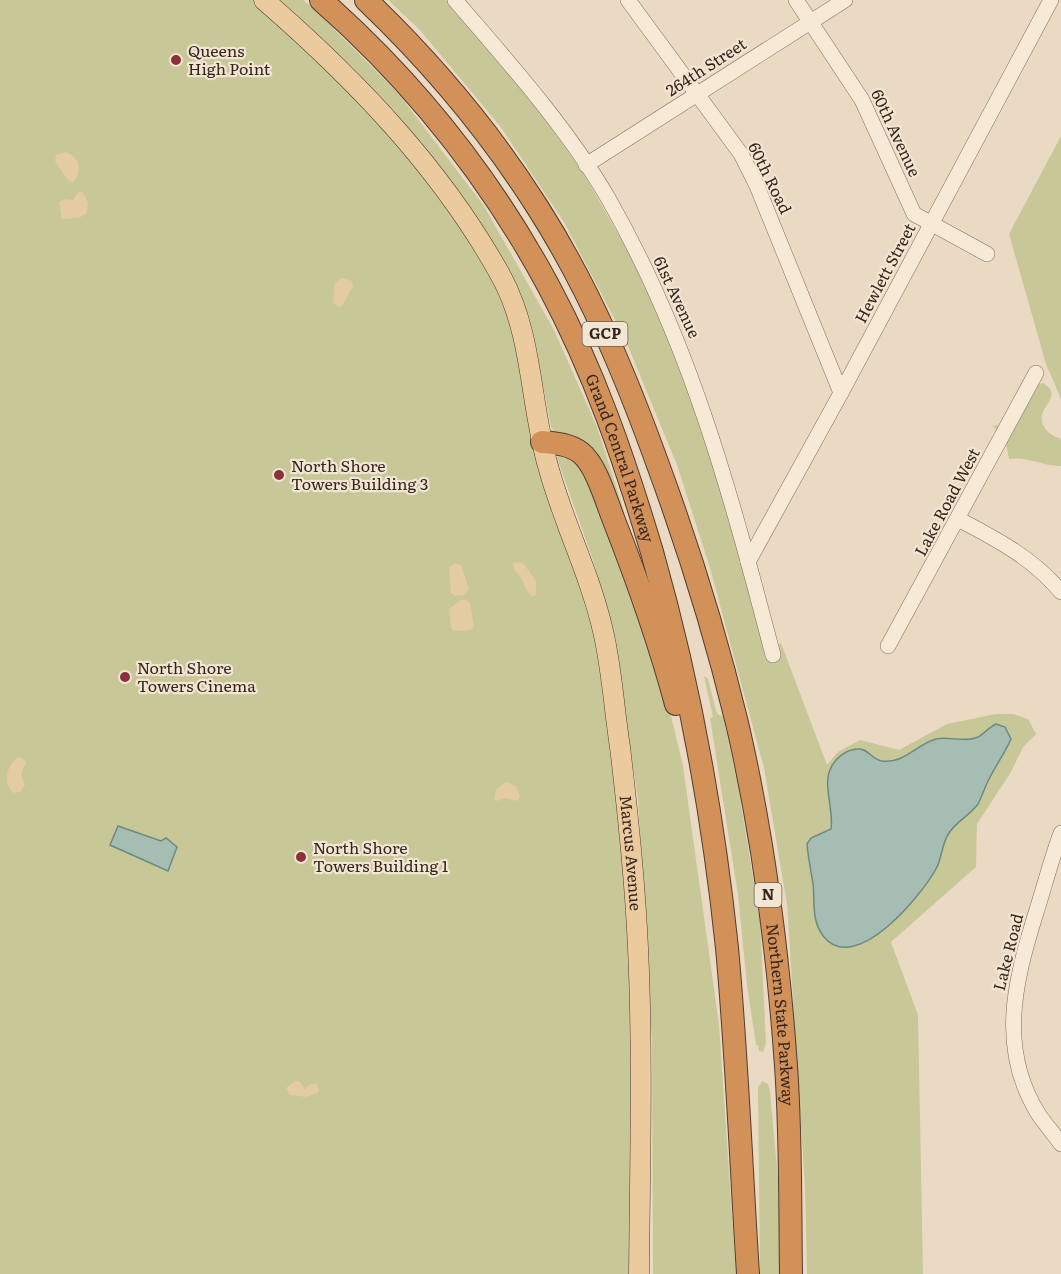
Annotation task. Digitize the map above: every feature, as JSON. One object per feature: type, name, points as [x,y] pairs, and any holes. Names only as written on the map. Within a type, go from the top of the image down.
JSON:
[{"type":"highway","name":"Grand Central Parkway","points":[[321,0],[355,30],[410,89],[462,151],[507,216],[548,286],[581,352],[639,506],[662,586],[681,662],[706,784],[722,904]]},
{"type":"highway","name":"Grand Central Parkway","points":[[366,0],[445,82],[493,144],[538,208],[578,278],[613,350],[671,499],[695,574],[737,725]]},
{"type":"highway","points":[[542,442],[562,445],[581,453],[601,486],[645,600],[686,742],[696,806],[722,904],[733,1027],[748,1274]]},
{"type":"highway","name":"Northern State Parkway","points":[[737,725],[768,894],[778,985],[787,1087],[791,1274]]},
{"type":"main road","name":"Marcus Avenue","points":[[264,0],[320,49],[376,107],[417,155],[481,243],[503,280],[516,310],[524,341],[542,442],[553,482],[594,598],[603,632],[628,809],[639,976],[639,1274]]},
{"type":"street","name":"61st Avenue","points":[[455,0],[519,74],[586,165],[625,229],[658,295],[682,350],[710,430],[772,655]]},
{"type":"street","name":"60th Road","points":[[628,0],[741,154],[758,186],[842,393]]},
{"type":"street","name":"60th Avenue","points":[[796,0],[862,100],[914,214],[987,254]]},
{"type":"street","name":"264th Street","points":[[586,165],[845,0]]},
{"type":"street","name":"Hewlett Street","points":[[748,562],[842,393],[1051,0]]},
{"type":"street","name":"Lake Road West","points":[[888,646],[1036,374]]},
{"type":"street","points":[[957,519],[996,538],[1032,562],[1061,592]]},
{"type":"street","name":"Lake Road","points":[[1061,833],[1023,954],[1013,1011],[1016,1051],[1021,1073],[1039,1114],[1061,1144]]},
{"type":"green space","points":[[0,0],[264,0],[320,49],[492,260],[578,553],[628,809],[639,1274],[0,1274]]},
{"type":"green space","points":[[274,0],[303,0],[312,7],[398,93],[484,206],[554,330],[597,427],[625,514],[620,517],[555,434],[551,426],[533,335],[414,136],[352,67]]},
{"type":"green space","points":[[388,0],[446,0],[516,78],[584,174],[647,285],[710,442],[769,650],[781,643],[827,765],[838,752],[860,740],[899,750],[947,724],[996,714],[1013,714],[1028,719],[1036,734],[1023,747],[1011,772],[977,824],[976,867],[891,942],[918,1015],[923,1274],[807,1274],[805,1188],[787,904],[764,768],[710,568],[677,465],[625,339],[564,222],[500,126],[419,29]]},
{"type":"green space","points":[[1061,136],[1061,399],[1046,364],[1009,234]]},
{"type":"green space","points":[[1043,383],[1051,391],[1051,395],[1042,415],[1042,423],[1053,436],[1061,439],[1061,466],[1016,458],[1009,459],[1005,439],[993,426],[1005,424],[1036,385]]},
{"type":"green space","points":[[561,451],[582,462],[657,657],[683,766],[719,1025],[736,1274],[653,1274],[652,1041],[638,799],[614,642],[593,560],[557,458]]},
{"type":"green space","points":[[704,676],[708,679],[716,711],[723,716],[738,786],[760,921],[766,1043],[763,1052],[759,1051],[756,1045],[738,895],[710,718],[713,717]]},
{"type":"green space","points":[[762,1081],[768,1084],[770,1091],[781,1213],[783,1274],[760,1274],[758,1088]]},
{"type":"sand","points":[[66,152],[75,158],[78,165],[78,174],[73,183],[67,179],[55,161],[56,155]]},
{"type":"sand","points":[[82,191],[88,203],[87,213],[79,218],[62,219],[59,202],[65,199],[73,200],[77,193]]},
{"type":"sand","points":[[342,278],[352,281],[353,287],[339,308],[333,302],[335,283]]},
{"type":"sand","points":[[455,563],[461,565],[469,589],[464,595],[455,596],[451,593],[449,567]]},
{"type":"sand","points":[[513,563],[523,563],[536,581],[536,595],[531,596],[515,571]]},
{"type":"sand","points":[[461,600],[467,600],[470,603],[474,627],[470,630],[454,631],[451,627],[449,609]]},
{"type":"sand","points":[[18,757],[26,762],[21,775],[25,785],[20,792],[14,793],[8,785],[7,775],[11,765]]},
{"type":"sand","points":[[506,782],[516,786],[520,795],[518,801],[505,798],[498,801],[494,799],[496,790]]},
{"type":"sand","points":[[295,1081],[299,1081],[305,1089],[316,1083],[319,1089],[317,1093],[306,1097],[290,1095],[286,1088]]},
{"type":"shaded area","points":[[996,724],[1005,727],[1011,739],[978,804],[949,833],[937,867],[918,895],[887,927],[870,939],[853,946],[837,946],[824,937],[815,918],[807,844],[811,838],[831,829],[828,776],[834,762],[841,755],[854,749],[865,750],[875,759],[882,761],[897,760],[936,739],[973,739]]},
{"type":"shaded area","points":[[118,826],[161,841],[166,838],[177,847],[168,871],[110,845]]},
{"type":"place","name":"Queens High Point","points":[[176,60]]},
{"type":"place","name":"North Shore Towers Building 3","points":[[279,475]]},
{"type":"place","name":"North Shore Towers Cinema","points":[[125,677]]},
{"type":"place","name":"North Shore Towers Building 1","points":[[301,857]]}]
